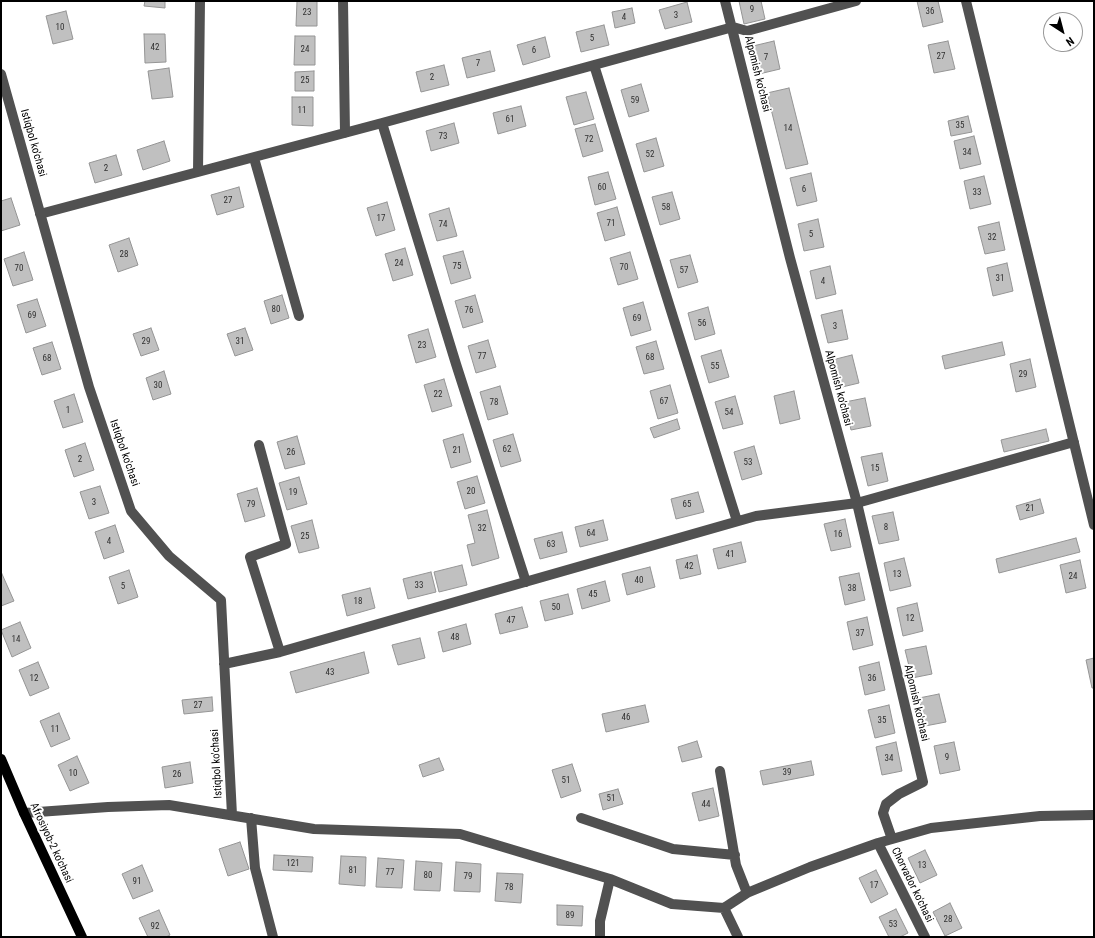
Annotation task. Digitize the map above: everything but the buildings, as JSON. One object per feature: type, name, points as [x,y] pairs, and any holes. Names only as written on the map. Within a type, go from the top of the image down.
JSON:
[{"type":"main road","name":"Afrosiyob-2 ko'chasi","points":[[1,759],[24,813],[82,937]]},
{"type":"street","points":[[198,172],[200,1]]},
{"type":"street","points":[[343,1],[345,133]]},
{"type":"street","name":"Alpomish ko'chasi","points":[[725,1],[790,258],[857,503],[923,782],[899,794],[886,804],[884,813],[892,839]]},
{"type":"street","points":[[40,214],[382,124],[732,27],[747,30],[856,1]]},
{"type":"street","points":[[966,1],[1094,525]]},
{"type":"street","points":[[594,65],[738,521]]},
{"type":"street","name":"Istiqbol ko'chasi","points":[[1,74],[89,387],[131,511],[169,556],[221,600],[232,815]]},
{"type":"street","points":[[382,124],[456,364],[526,582]]},
{"type":"street","points":[[254,158],[299,316]]},
{"type":"street","points":[[224,664],[280,652],[756,516],[857,503],[1074,442]]},
{"type":"street","points":[[259,445],[286,544],[250,557],[280,652]]},
{"type":"street","points":[[720,771],[736,860],[747,893]]},
{"type":"street","points":[[24,813],[108,807],[169,805],[314,829],[460,834],[610,879],[672,904],[724,908],[747,893],[810,867],[878,843],[931,828],[1040,816],[1094,815]]},
{"type":"street","points":[[252,818],[255,868],[272,937]]},
{"type":"street","points":[[581,818],[673,849],[736,860]]},
{"type":"street","name":"Chorvador ko'chasi","points":[[878,843],[925,937]]},
{"type":"street","points":[[600,937],[600,921],[610,879]]},
{"type":"street","points":[[724,908],[738,937]]}]
